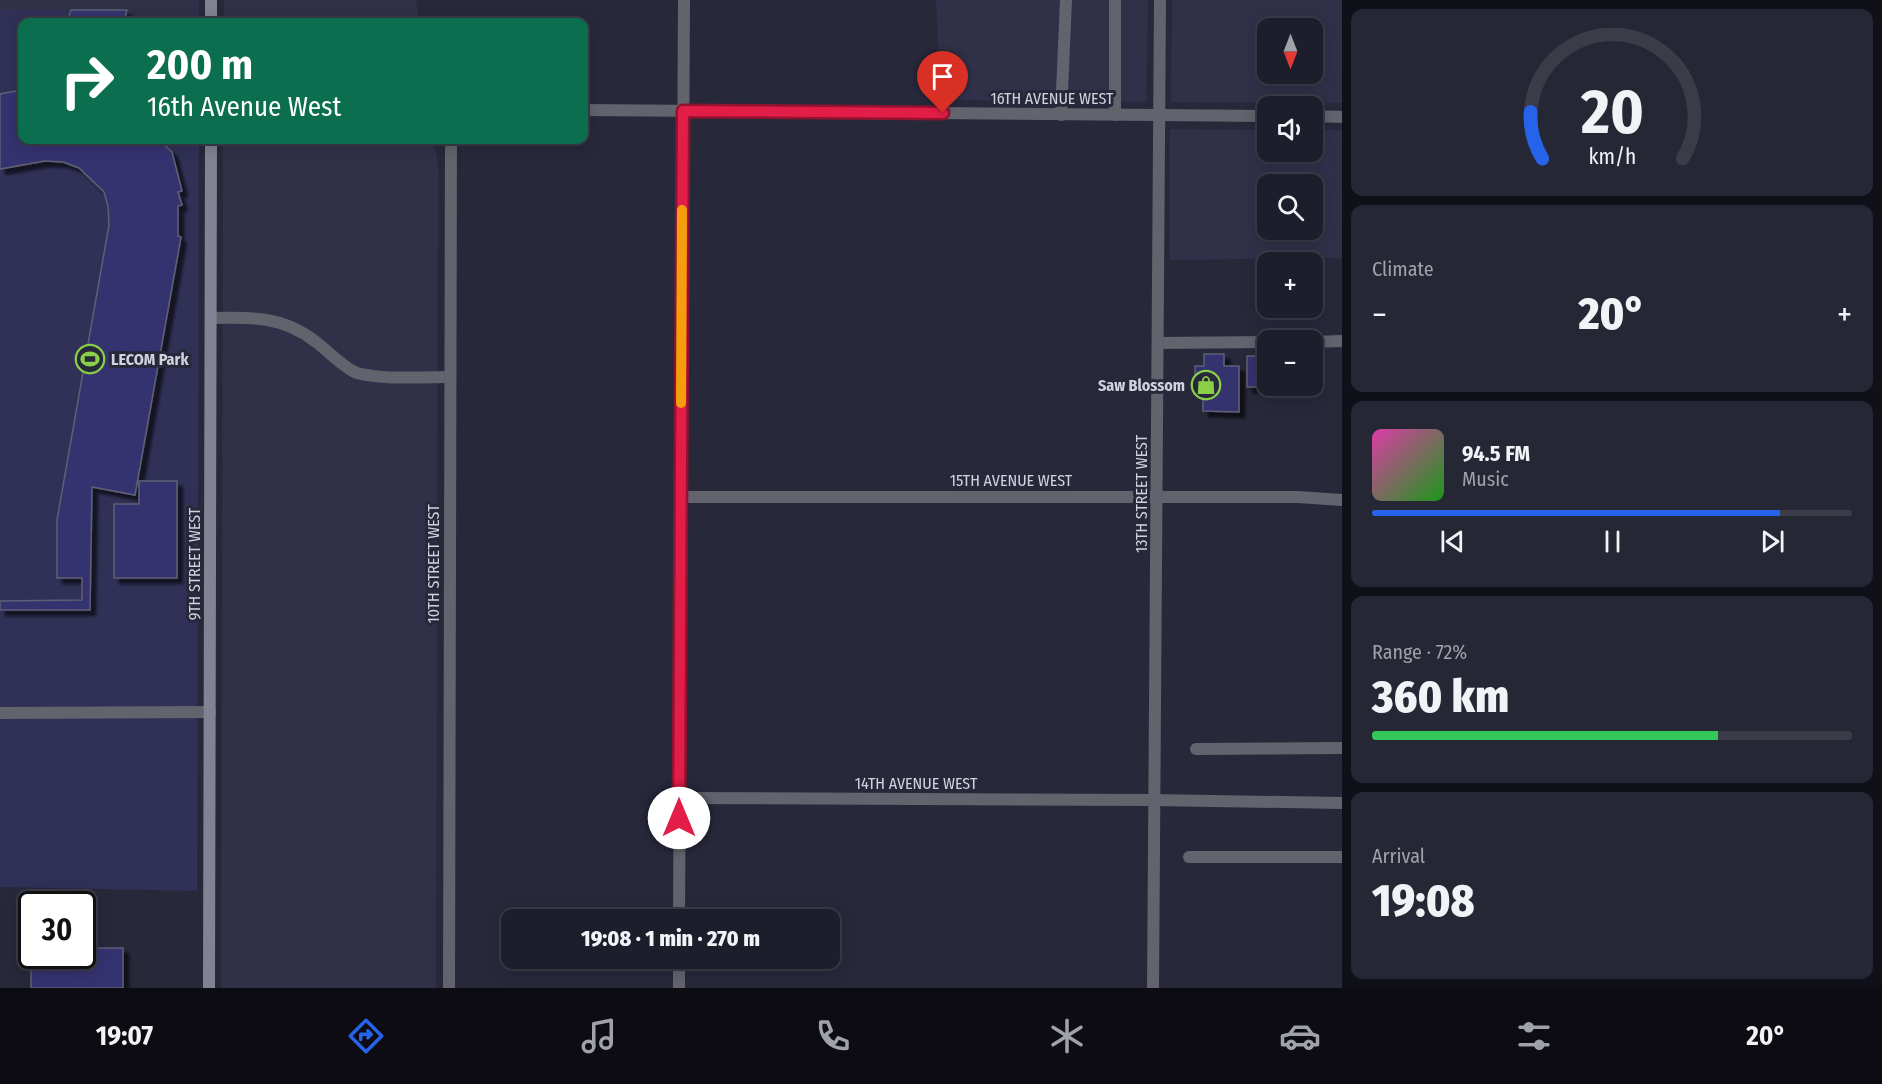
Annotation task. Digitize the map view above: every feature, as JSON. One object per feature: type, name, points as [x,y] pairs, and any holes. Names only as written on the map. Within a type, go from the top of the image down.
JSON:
[{"type":"main road","points":[[211,18],[212,0]]},
{"type":"main road","name":"9TH STREET WEST","points":[[209,988],[211,144]]},
{"type":"street","points":[[679,909],[684,0]]},
{"type":"street","points":[[1061,114],[1066,0]]},
{"type":"street","points":[[1115,0],[1115,115]]},
{"type":"street","name":"13TH STREET WEST","points":[[1153,988],[1160,0]]},
{"type":"street","name":"16TH AVENUE WEST","points":[[588,110],[1257,116]]},
{"type":"street","points":[[1323,116],[1342,117]]},
{"type":"street","name":"10TH STREET WEST","points":[[448,988],[451,144]]},
{"type":"street","points":[[211,318],[251,317],[284,323],[313,339],[354,372],[372,375],[450,377]]},
{"type":"street","points":[[1323,342],[1342,341]]},
{"type":"street","points":[[1158,343],[1257,342]]},
{"type":"street","name":"15TH AVENUE WEST","points":[[680,497],[1298,496],[1342,500]]},
{"type":"street","points":[[0,713],[210,712]]},
{"type":"street","points":[[1196,748],[1342,748]]},
{"type":"street","name":"14TH AVENUE WEST","points":[[679,798],[1342,803]]},
{"type":"street","points":[[1189,857],[1342,857]]},
{"type":"street","points":[[679,969],[679,988]]},
{"type":"shaded area","points":[[0,0],[199,0],[199,18],[18,18],[18,22],[0,22]]},
{"type":"shaded area","points":[[224,0],[416,0],[418,18],[224,18]]},
{"type":"shaded area","points":[[936,0],[1148,0],[1146,102],[941,100]]},
{"type":"shaded area","points":[[1172,0],[1342,0],[1342,103],[1323,103],[1323,96],[1257,96],[1257,103],[1171,102]]},
{"type":"shaded area","points":[[0,10],[127,10],[126,18],[18,18],[18,144],[199,144],[197,891],[0,887]]},
{"type":"shaded area","points":[[1170,129],[1257,130],[1257,162],[1323,162],[1323,130],[1342,130],[1342,258],[1323,258],[1323,252],[1257,252],[1257,259],[1170,260]]},
{"type":"shaded area","points":[[223,144],[435,144],[438,165],[436,988],[221,988]]},
{"type":"building","points":[[71,10],[127,10],[125,18],[68,18]]},
{"type":"building","points":[[18,91],[18,144],[163,144],[172,152],[182,191],[178,192],[182,205],[178,206],[178,236],[181,237],[135,495],[92,487],[90,610],[0,610],[0,601],[82,600],[82,578],[57,578],[57,520],[109,225],[108,206],[104,192],[79,168],[63,162],[45,161],[0,169],[0,94]]},
{"type":"building","points":[[1204,354],[1224,354],[1224,366],[1239,366],[1239,412],[1203,411],[1203,388],[1195,388],[1195,366],[1204,366]]},
{"type":"building","points":[[1247,356],[1257,356],[1257,387],[1247,387]]},
{"type":"building","points":[[139,481],[177,481],[177,578],[114,578],[114,504],[139,504]]},
{"type":"building","points":[[96,948],[123,948],[123,988],[31,988],[31,969],[96,969]]},
{"type":"slow traffic","points":[[681,403],[682,210]]},
{"type":"place","name":"LECOM Park","points":[[90,359]]},
{"type":"place","name":"Saw Blossom","points":[[1206,385]]},
{"type":"route","points":[[679,818],[683,111],[943,113]]}]
